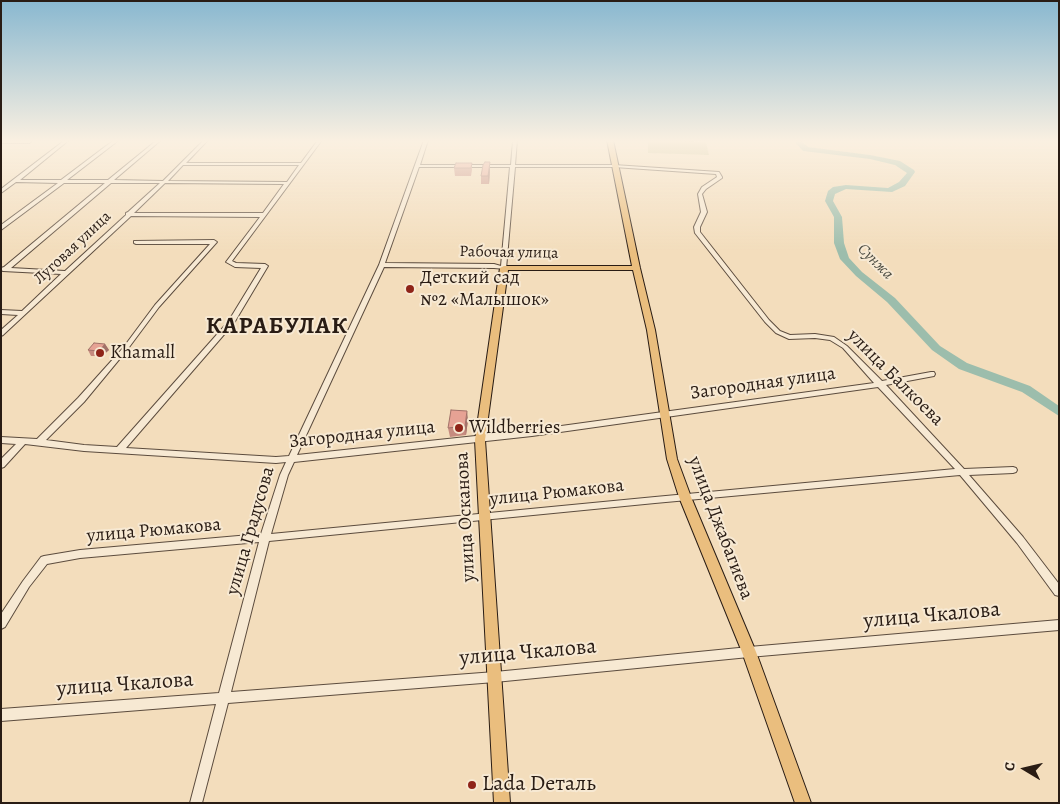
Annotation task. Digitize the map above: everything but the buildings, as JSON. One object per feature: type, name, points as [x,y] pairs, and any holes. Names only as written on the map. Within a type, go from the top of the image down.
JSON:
[{"type":"main road","name":"улица Джабагиева","points":[[616,178],[651,330],[672,459],[685,497],[748,652],[803,803]]},
{"type":"main road","name":"Рабочая улица","points":[[504,268],[636,268]]},
{"type":"main road","name":"улица Осканова","points":[[502,803],[480,440],[504,268]]},
{"type":"street","points":[[1,192],[21,178]]},
{"type":"street","points":[[1,228],[68,178]]},
{"type":"street","points":[[4,269],[114,178]]},
{"type":"street","name":"Луговая улица","points":[[1,334],[168,178]]},
{"type":"street","points":[[119,450],[231,324],[264,266],[235,265],[229,262],[293,178]]},
{"type":"street","name":"улица Градусова","points":[[196,803],[265,538],[291,459],[382,265],[413,178]]},
{"type":"street","name":"улица Осканова","points":[[504,268],[511,178]]},
{"type":"street","name":"улица Балкоева","points":[[719,178],[704,188],[700,194],[704,212],[697,227],[697,232],[767,321],[778,332],[798,338],[815,336],[832,338],[845,347],[949,457],[1020,540],[1059,592]]},
{"type":"street","points":[[17,181],[289,183]]},
{"type":"street","points":[[128,214],[264,215]]},
{"type":"street","points":[[39,442],[81,400],[125,349],[157,306],[214,242],[136,242]]},
{"type":"street","name":"Рабочая улица","points":[[382,265],[494,266],[504,268]]},
{"type":"street","points":[[4,269],[66,272]]},
{"type":"street","points":[[1,312],[22,313]]},
{"type":"street","name":"Загородная улица","points":[[1,440],[39,442],[84,448],[276,460],[291,459],[480,440],[881,384],[931,374]]},
{"type":"street","points":[[1,465],[23,441]]},
{"type":"street","name":"улица Рюмакова","points":[[1,624],[26,584],[44,560],[80,554],[961,472],[1012,470]]},
{"type":"street","name":"улица Чкалова","points":[[1,715],[495,677],[748,652],[1059,625]]},
{"type":"waterway","name":"Сунжа","points":[[907,178],[902,184],[889,190],[846,187],[836,189],[831,193],[829,201],[838,217],[839,243],[845,259],[859,274],[891,300],[936,348],[963,366],[1026,389],[1059,412]]},
{"type":"place","name":"Детский сад №2 «Малышок»","points":[[410,289]]},
{"type":"place","name":"Khamall","points":[[100,353]]},
{"type":"place","name":"Wildberries","points":[[459,428]]},
{"type":"place","name":"Lada Dеталь","points":[[472,785]]},
{"type":"district","name":"КАРАБУЛАК","points":[[277,327]]}]
